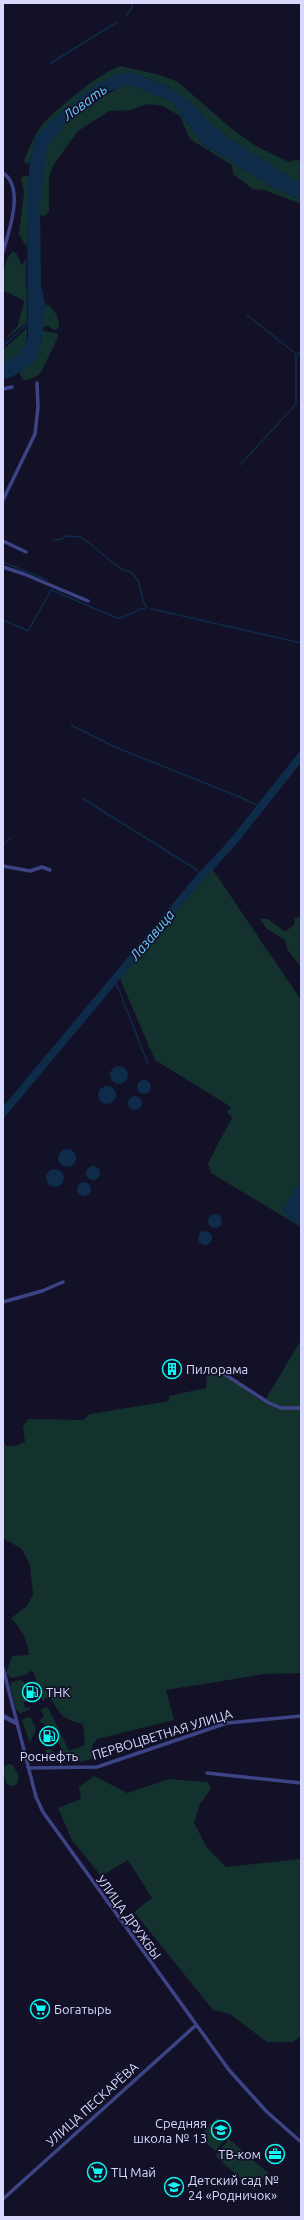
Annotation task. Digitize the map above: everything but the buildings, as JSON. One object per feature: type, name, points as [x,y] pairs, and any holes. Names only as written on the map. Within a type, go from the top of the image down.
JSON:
[{"type":"street","points":[[3,172],[12,181],[15,191],[11,223],[3,252]]},
{"type":"street","points":[[3,500],[35,434],[37,420],[37,382]]},
{"type":"street","points":[[3,389],[12,387]]},
{"type":"street","points":[[3,541],[26,552]]},
{"type":"street","points":[[3,567],[24,574],[88,601]]},
{"type":"street","points":[[3,866],[30,871],[42,867],[50,870]]},
{"type":"street","points":[[3,1302],[42,1291],[63,1282]]},
{"type":"street","points":[[215,1368],[269,1403],[281,1408],[301,1408]]},
{"type":"street","name":"УЛИЦА ДРУЖБЫ","points":[[3,1668],[28,1768],[43,1812],[195,2026],[229,2070],[266,2111],[301,2142]]},
{"type":"street","points":[[3,1716],[16,1723]]},
{"type":"street","name":"ПЕРВОЦВЕТНАЯ УЛИЦА","points":[[28,1768],[97,1767],[227,1724],[301,1716]]},
{"type":"street","points":[[207,1774],[301,1783]]},
{"type":"street","name":"УЛИЦА ПЕСКАРЁВА","points":[[3,2199],[195,2026]]},
{"type":"green space","points":[[120,66],[160,75],[178,82],[233,130],[256,146],[289,162],[295,160],[301,161],[301,184],[227,137],[208,121],[196,107],[166,85],[132,73],[35,139],[30,162],[26,164],[24,160],[34,137],[42,125],[68,101],[91,83]]},
{"type":"green space","points":[[124,86],[136,87],[172,102],[203,144],[274,188],[301,200],[301,204],[264,190],[253,189],[233,174],[232,165],[190,139],[180,116],[163,106],[147,104],[131,110],[109,111],[78,131],[54,164],[49,176],[49,211],[44,216],[40,215],[41,173],[46,150],[51,140],[58,130],[79,112]]},
{"type":"green space","points":[[24,176],[29,176],[27,248],[19,234],[24,193],[21,178]]},
{"type":"green space","points":[[13,251],[16,253],[22,265],[26,259],[27,322],[3,341],[17,327],[24,303],[23,300],[3,290],[5,265]]},
{"type":"green space","points":[[45,304],[56,314],[59,328],[54,330],[48,326],[43,327]]},
{"type":"green space","points":[[27,328],[26,340],[22,350],[14,358],[3,363],[3,350]]},
{"type":"green space","points":[[43,331],[57,333],[58,337],[41,372],[37,376],[24,381],[19,373],[29,365],[36,355]]},
{"type":"green space","points":[[211,867],[301,1000],[301,1227],[211,1173],[208,1163],[232,1118],[227,1112],[231,1107],[155,1060],[120,979]]},
{"type":"green space","points":[[301,916],[301,967],[287,949],[285,940],[267,929],[260,919],[268,919],[285,932],[295,924],[294,919]]},
{"type":"green space","points":[[301,1340],[301,1673],[265,1674],[166,1690],[174,1720],[97,1739],[92,1746],[92,1758],[89,1760],[82,1762],[75,1761],[65,1756],[42,1758],[46,1750],[50,1749],[55,1754],[62,1749],[50,1729],[53,1724],[46,1727],[44,1723],[41,1724],[40,1720],[44,1717],[41,1709],[48,1707],[69,1751],[85,1745],[83,1724],[63,1716],[50,1697],[44,1699],[44,1701],[42,1700],[34,1673],[31,1671],[28,1672],[28,1674],[11,1678],[6,1673],[12,1656],[29,1655],[23,1635],[11,1618],[27,1606],[33,1594],[30,1565],[22,1549],[3,1538],[3,1438],[6,1446],[16,1446],[25,1442],[23,1427],[28,1419],[83,1420],[90,1414],[169,1401],[169,1396],[206,1388],[207,1374],[217,1371],[264,1402]]},
{"type":"green space","points":[[20,1680],[24,1682],[29,1700],[24,1702],[25,1708],[31,1707],[29,1710],[20,1713],[16,1709],[10,1686],[12,1682]]},
{"type":"green space","points":[[28,1717],[31,1718],[36,1729],[30,1743],[22,1720]]},
{"type":"green space","points":[[8,1764],[13,1765],[19,1777],[16,1785],[11,1786],[6,1783],[3,1768]]},
{"type":"green space","points":[[94,1776],[127,1793],[169,1779],[208,1782],[211,1789],[200,1804],[194,1823],[207,1848],[226,1867],[301,1859],[301,2036],[293,2042],[267,2042],[230,2014],[213,2010],[134,1912],[152,1898],[128,1860],[101,1876],[72,1840],[58,1808],[81,1799],[79,1787]]},
{"type":"green space","points":[[217,2118],[233,2131],[215,2151],[200,2136]]},
{"type":"green space","points":[[229,2139],[268,2173],[254,2190],[215,2156]]},
{"type":"water","name":"Ловать","points":[[132,73],[166,85],[196,107],[208,121],[227,137],[301,184],[301,200],[274,188],[203,144],[172,102],[136,87],[124,86],[107,92],[70,120],[54,137],[47,149],[40,202],[41,284],[45,304],[43,334],[37,356],[30,366],[12,377],[3,379],[3,363],[12,359],[19,353],[28,337],[27,190],[30,162],[35,139],[49,122],[95,85],[118,74]]},
{"type":"water","points":[[115,1066],[123,1066],[128,1071],[126,1082],[123,1084],[115,1084],[110,1079],[110,1071]]},
{"type":"water","points":[[141,1080],[147,1080],[151,1084],[151,1090],[147,1094],[141,1094],[137,1090],[137,1084]]},
{"type":"water","points":[[103,1086],[111,1086],[116,1091],[114,1102],[111,1104],[103,1104],[98,1099],[98,1091]]},
{"type":"water","points":[[132,1096],[138,1096],[142,1100],[142,1106],[138,1110],[132,1110],[128,1106],[128,1100]]},
{"type":"water","points":[[63,1149],[71,1149],[76,1154],[74,1165],[71,1167],[63,1167],[58,1162],[58,1154]]},
{"type":"water","points":[[90,1166],[96,1166],[100,1170],[100,1176],[96,1180],[90,1180],[86,1176],[86,1170]]},
{"type":"water","points":[[51,1169],[59,1169],[64,1174],[62,1185],[59,1187],[51,1187],[46,1182],[46,1174]]},
{"type":"water","points":[[301,1179],[301,1227],[282,1212]]},
{"type":"water","points":[[81,1182],[87,1182],[91,1186],[91,1192],[87,1196],[81,1196],[77,1192],[77,1186]]},
{"type":"water","points":[[212,1214],[218,1214],[222,1218],[222,1224],[218,1228],[212,1228],[208,1224],[208,1218]]},
{"type":"water","points":[[202,1231],[208,1231],[212,1235],[212,1241],[208,1245],[202,1245],[198,1241],[198,1235]]},
{"type":"waterway","points":[[127,15],[132,7],[132,3]]},
{"type":"waterway","points":[[51,63],[117,22]]},
{"type":"waterway","points":[[247,315],[295,353]]},
{"type":"waterway","points":[[3,346],[28,323]]},
{"type":"waterway","points":[[240,465],[296,404],[296,354],[301,353]]},
{"type":"waterway","points":[[54,540],[62,539],[66,536],[81,537],[121,569],[132,573],[139,582],[143,601],[147,607]]},
{"type":"waterway","points":[[3,562],[47,580]]},
{"type":"waterway","points":[[3,620],[28,631],[51,590],[117,618],[125,617],[138,610],[146,608]]},
{"type":"waterway","points":[[152,609],[301,643]]},
{"type":"waterway","points":[[71,725],[115,747],[261,807]]},
{"type":"waterway","name":"Лазавица","points":[[3,1113],[196,882],[233,842],[301,756]]},
{"type":"waterway","points":[[82,798],[194,868],[202,876]]},
{"type":"waterway","points":[[3,844],[10,839]]},
{"type":"waterway","points":[[115,980],[148,1064]]},
{"type":"place","name":"Пилорама","points":[[172,1369]]},
{"type":"place","name":"ТНК","points":[[32,1692]]},
{"type":"place","name":"Роснефть","points":[[49,1736]]},
{"type":"place","name":"Богатырь","points":[[40,2009]]},
{"type":"place","name":"Средняя школа № 13","points":[[221,2130]]},
{"type":"place","name":"ТВ-ком","points":[[275,2154]]},
{"type":"place","name":"ТЦ Май","points":[[97,2172]]},
{"type":"place","name":"Детский сад № 24 «Родничок»","points":[[174,2187]]}]
